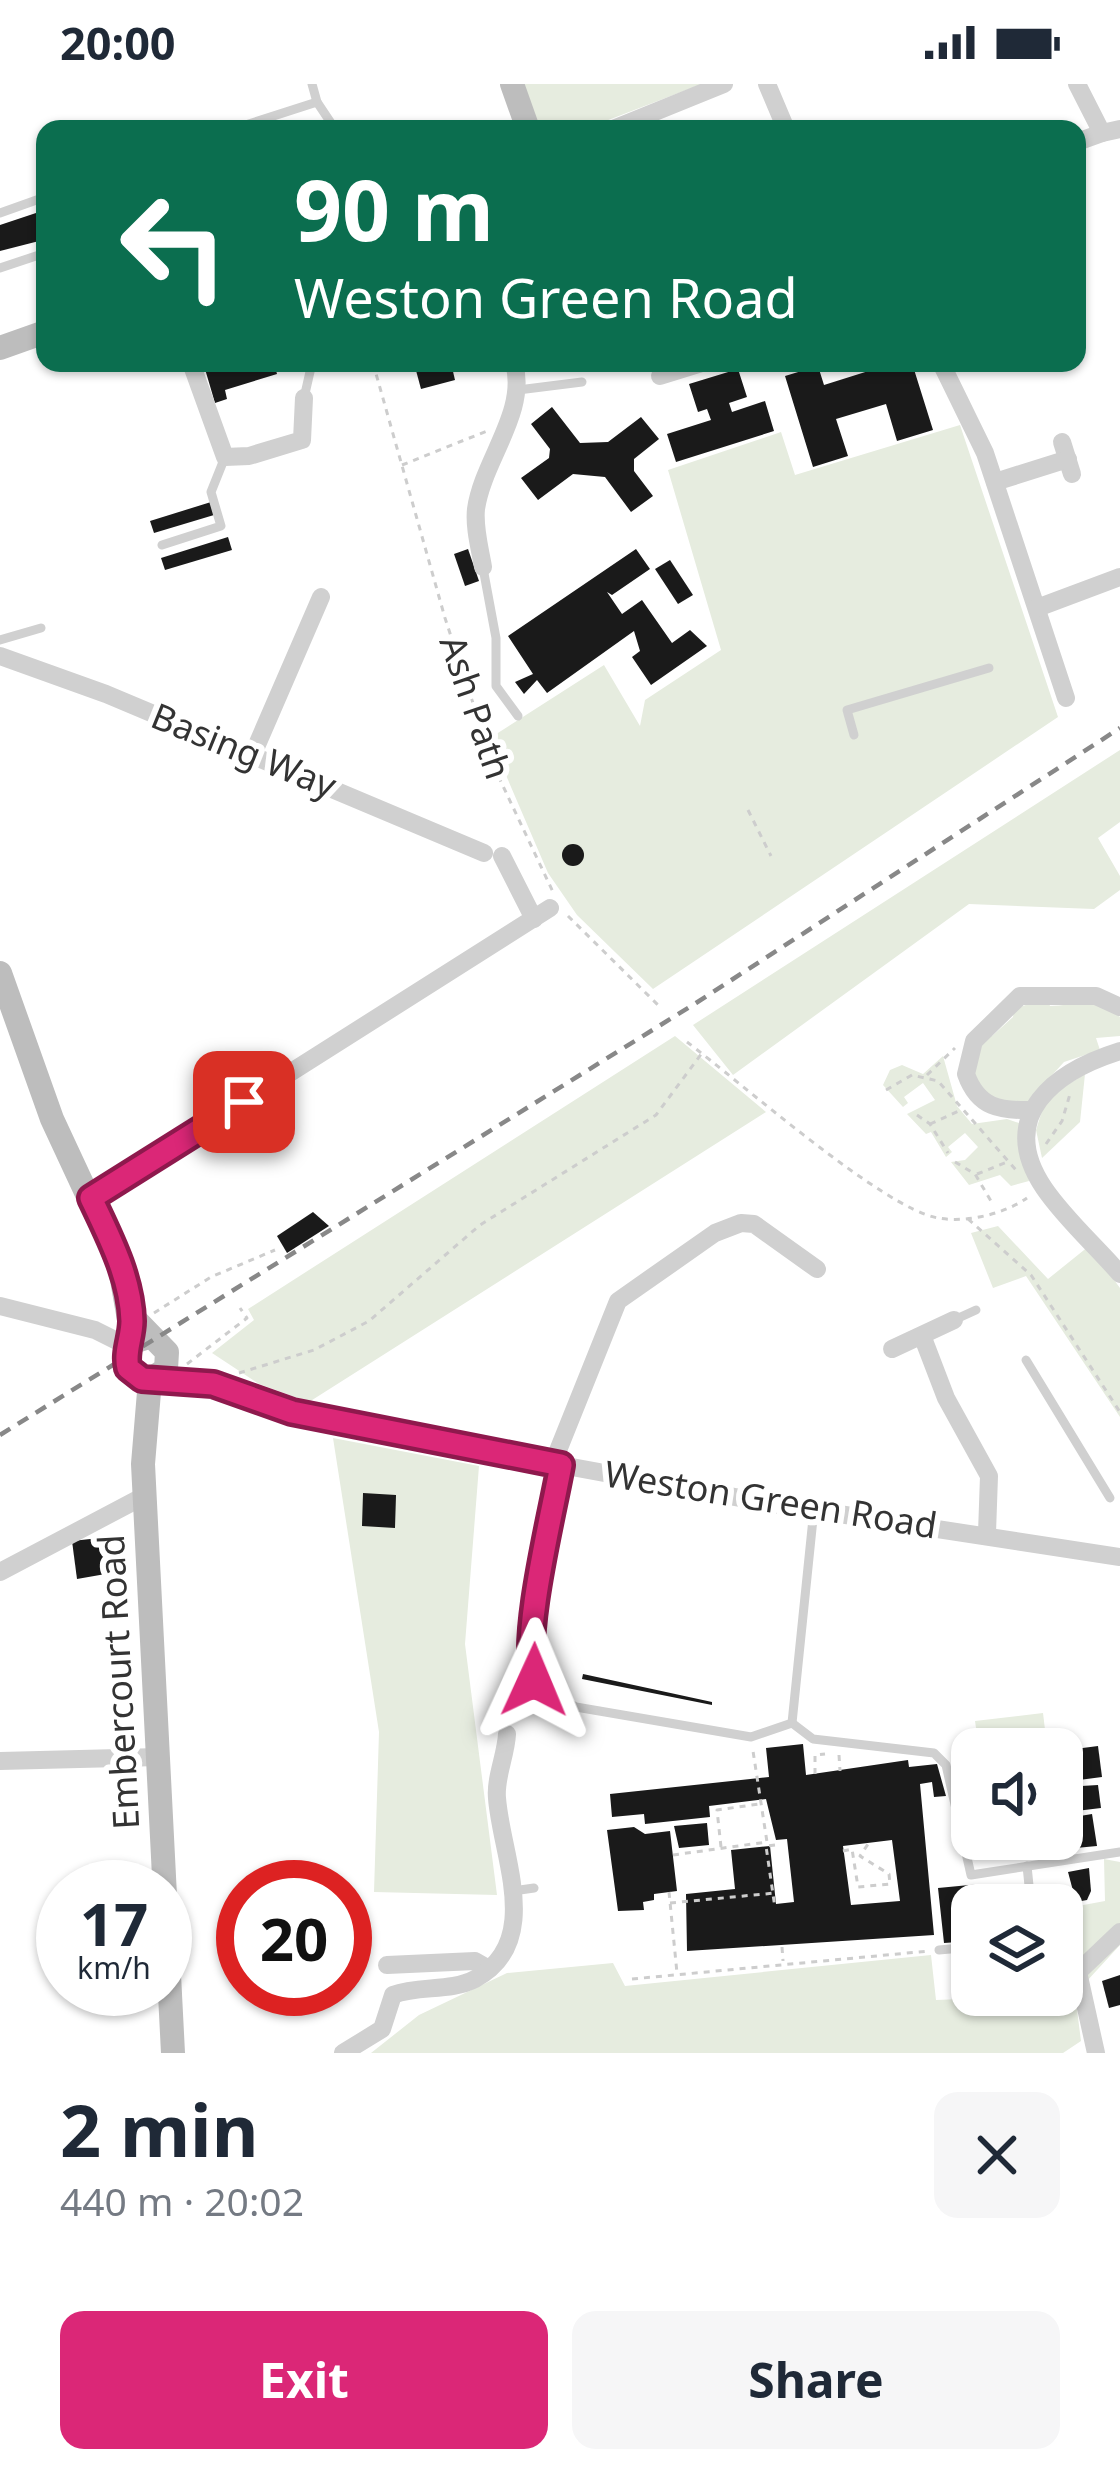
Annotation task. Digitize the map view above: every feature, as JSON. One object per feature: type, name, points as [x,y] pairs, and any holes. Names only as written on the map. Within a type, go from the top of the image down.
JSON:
[{"type":"main road","points":[[512,84],[525,120]]},
{"type":"main road","points":[[0,348],[36,335]]},
{"type":"main road","points":[[0,973],[39,1088],[119,1263],[136,1333],[128,1368],[165,1370],[164,1346],[136,1333]]},
{"type":"main road","name":"Embercourt Road","points":[[165,1370],[144,1418],[144,1496],[173,2053]]},
{"type":"street","points":[[661,120],[724,84]]},
{"type":"street","points":[[767,84],[782,120]]},
{"type":"street","points":[[1077,84],[1111,131]]},
{"type":"street","points":[[194,372],[225,457],[249,456],[302,440],[304,398]]},
{"type":"street","points":[[482,567],[476,505],[518,390],[515,372]]},
{"type":"street","points":[[660,376],[673,372]]},
{"type":"street","points":[[946,372],[971,418],[995,482],[1066,698]]},
{"type":"street","points":[[995,482],[1067,459]]},
{"type":"street","points":[[1037,608],[1120,577]]},
{"type":"street","points":[[253,754],[321,598]]},
{"type":"street","name":"Basing Way","points":[[0,656],[494,854],[542,914],[91,1198]]},
{"type":"street","points":[[1033,1110],[1007,1111],[980,1100],[966,1074],[974,1041],[1020,996],[1096,996],[1120,1007]]},
{"type":"street","points":[[1120,1052],[1059,1076],[1033,1110],[1031,1157],[1043,1187],[1120,1274]]},
{"type":"street","points":[[557,1464],[617,1301],[715,1233],[741,1222],[754,1224],[817,1269]]},
{"type":"street","points":[[0,1306],[95,1330],[136,1333]]},
{"type":"street","points":[[892,1349],[954,1320]]},
{"type":"street","points":[[923,1337],[946,1398],[989,1476],[987,1533]]},
{"type":"street","name":"Weston Green Road","points":[[165,1370],[292,1412],[557,1464],[1120,1557]]},
{"type":"street","points":[[0,1572],[144,1496]]},
{"type":"street","points":[[343,2053],[382,2029],[393,1996],[454,1986],[489,1969],[509,1942],[513,1891],[496,1797],[507,1734]]},
{"type":"street","points":[[0,1761],[159,1756]]},
{"type":"street","points":[[1096,2053],[1078,1972],[1120,1932]]},
{"type":"street","points":[[387,1965],[476,1961],[489,1969]]},
{"type":"lane","points":[[312,84],[329,120]]},
{"type":"lane","points":[[261,120],[317,102]]},
{"type":"lane","points":[[0,214],[36,200]]},
{"type":"lane","points":[[0,268],[36,257]]},
{"type":"lane","points":[[304,398],[310,372]]},
{"type":"lane","points":[[518,390],[581,382]]},
{"type":"lane","points":[[162,545],[221,526],[211,492],[225,457]]},
{"type":"lane","points":[[482,567],[496,638],[496,686],[518,716]]},
{"type":"lane","points":[[0,640],[40,628]]},
{"type":"lane","points":[[854,735],[847,710],[989,668]]},
{"type":"lane","points":[[954,1320],[976,1310]]},
{"type":"lane","points":[[1027,1360],[1110,1498]]},
{"type":"lane","points":[[557,1464],[533,1641],[534,1680],[548,1695],[576,1707],[751,1738],[792,1723]]},
{"type":"lane","points":[[792,1723],[814,1509]]},
{"type":"lane","points":[[792,1723],[813,1739],[934,1753],[946,1766],[971,1875],[1120,1852]]},
{"type":"lane","points":[[1027,1866],[1029,1884]]},
{"type":"lane","points":[[513,1891],[534,1888]]},
{"type":"lane","points":[[939,1950],[951,1949]]},
{"type":"path","name":"Ash Path","points":[[376,372],[494,766],[535,861],[568,916],[660,1007]]},
{"type":"path","points":[[402,465],[506,424]]},
{"type":"path","points":[[748,809],[771,856]]},
{"type":"path","points":[[886,1090],[899,1078],[926,1076],[962,1042],[974,1041]]},
{"type":"path","points":[[687,1042],[885,1193],[936,1218],[1010,1210],[1043,1187]]},
{"type":"path","points":[[218,1386],[255,1365],[314,1350],[369,1321],[480,1225],[668,1105],[685,1071],[702,1053]]},
{"type":"path","points":[[1031,1157],[1062,1121],[1078,1067]]},
{"type":"path","points":[[926,1076],[964,1109],[1020,1176]]},
{"type":"path","points":[[930,1124],[964,1109]]},
{"type":"path","points":[[917,1115],[930,1124],[948,1154]]},
{"type":"path","points":[[955,1162],[975,1174],[992,1201]]},
{"type":"path","points":[[975,1174],[1009,1162]]},
{"type":"path","points":[[967,1218],[1031,1275],[1120,1412]]},
{"type":"path","points":[[136,1333],[211,1277],[275,1250]]},
{"type":"path","points":[[165,1370],[247,1318],[240,1308]]},
{"type":"path","points":[[673,1855],[767,1842],[751,1738]]},
{"type":"path","points":[[815,1755],[815,1774]]},
{"type":"path","points":[[722,1848],[717,1810],[761,1804]]},
{"type":"path","points":[[860,1856],[868,1844]]},
{"type":"path","points":[[775,1845],[766,1846],[776,1908]]},
{"type":"path","points":[[843,1851],[852,1852],[860,1856],[889,1874],[890,1884],[858,1887],[852,1852]]},
{"type":"path","points":[[669,1892],[677,1975]]},
{"type":"path","points":[[670,1904],[774,1892]]},
{"type":"path","points":[[782,1947],[783,1963]]},
{"type":"path","points":[[632,1979],[939,1950]]},
{"type":"shaded area","points":[[521,84],[702,84],[608,120],[535,120]]},
{"type":"shaded area","points":[[960,425],[1058,717],[653,989],[577,915],[548,873],[490,738],[604,665],[640,726],[645,700],[721,650],[668,470],[781,432],[795,475]]},
{"type":"shaded area","points":[[1120,750],[1120,822],[1098,838],[1120,876],[1120,890],[1094,909],[969,904],[733,1075],[693,1025]]},
{"type":"shaded area","points":[[1047,998],[1050,1006],[1087,1003],[1112,1010],[1120,1017],[1120,1036],[1096,1038],[1100,1050],[1064,1062],[1024,1106],[988,1100],[972,1080],[984,1037],[992,1036],[1013,1017],[1014,1009]]},
{"type":"shaded area","points":[[675,1036],[766,1112],[309,1402],[259,1384],[212,1353],[254,1320],[248,1309]]},
{"type":"shaded area","points":[[943,1056],[957,1106],[972,1124],[1007,1119],[1022,1124],[1029,1181],[1011,1186],[1000,1175],[969,1185],[951,1162],[965,1160],[978,1147],[965,1133],[948,1147],[952,1152],[946,1157],[931,1132],[926,1134],[907,1114],[935,1100],[923,1083],[904,1097],[908,1103],[903,1107],[883,1085],[890,1070],[902,1065],[923,1074]]},
{"type":"shaded area","points":[[1085,1074],[1080,1122],[1042,1158],[1036,1130],[1046,1098]]},
{"type":"shaded area","points":[[998,1226],[1048,1279],[1089,1246],[1120,1288],[1120,1417],[1026,1276],[993,1288],[971,1233]]},
{"type":"shaded area","points":[[333,1438],[479,1466],[465,1644],[497,1895],[374,1892],[379,1732]]},
{"type":"shaded area","points":[[1043,1713],[1045,1728],[976,1728],[975,1721]]},
{"type":"shaded area","points":[[1104,1859],[1120,1862],[1120,1945],[1083,1985],[1083,1905],[1105,1901]]},
{"type":"shaded area","points":[[931,1955],[936,2000],[951,1999],[951,2016],[1078,2016],[1081,2041],[1063,2053],[371,2053],[419,2015],[507,1973],[613,1963],[625,1986]]},
{"type":"building","points":[[36,213],[36,242],[0,251],[0,225]]},
{"type":"building","points":[[206,372],[276,372],[225,390],[227,399],[215,403]]},
{"type":"building","points":[[416,372],[453,372],[455,380],[421,389]]},
{"type":"building","points":[[739,372],[747,397],[729,403],[732,412],[765,401],[774,431],[676,462],[667,434],[711,420],[707,409],[698,412],[689,384]]},
{"type":"building","points":[[820,372],[824,385],[865,372],[915,372],[933,430],[897,441],[886,404],[836,419],[848,456],[813,467],[785,376]]},
{"type":"building","points":[[552,407],[580,443],[608,442],[641,417],[659,439],[634,459],[634,471],[653,496],[631,512],[605,477],[573,474],[538,500],[521,478],[549,458],[550,449],[531,424]]},
{"type":"building","points":[[211,502],[214,515],[154,533],[150,521]]},
{"type":"building","points":[[228,537],[232,550],[165,570],[161,558]]},
{"type":"building","points":[[468,549],[479,581],[465,586],[454,554]]},
{"type":"building","points":[[636,549],[650,569],[612,595],[607,592],[622,614],[642,600],[672,643],[690,630],[707,646],[651,685],[632,657],[640,651],[634,631],[547,693],[537,680],[524,694],[515,682],[533,674],[508,636]]},
{"type":"building","points":[[670,560],[693,595],[678,604],[655,569]]},
{"type":"building","points":[[573,844],[584,855],[573,866],[562,855]]},
{"type":"building","points":[[313,1212],[329,1226],[287,1253],[277,1236]]},
{"type":"building","points":[[363,1493],[396,1495],[395,1528],[362,1526]]},
{"type":"building","points":[[118,1536],[117,1572],[77,1579],[72,1541]]},
{"type":"building","points":[[583,1674],[712,1702],[712,1705],[582,1679]]},
{"type":"building","points":[[803,1744],[806,1775],[908,1760],[909,1767],[937,1764],[946,1796],[934,1797],[932,1782],[920,1784],[934,1935],[687,1951],[686,1894],[735,1889],[731,1850],[770,1846],[776,1904],[794,1902],[787,1839],[776,1840],[766,1799],[709,1806],[710,1817],[645,1824],[644,1814],[612,1817],[610,1794],[769,1777],[766,1748]],"holes":[[[892,1840],[900,1901],[851,1905],[843,1846]]]},
{"type":"building","points":[[1098,1746],[1102,1777],[1083,1779],[1083,1748]]},
{"type":"building","points":[[1098,1785],[1101,1808],[1083,1810],[1083,1786]]},
{"type":"building","points":[[1092,1814],[1097,1846],[1083,1847],[1083,1816]]},
{"type":"building","points":[[707,1823],[709,1845],[679,1848],[674,1826]]},
{"type":"building","points":[[634,1827],[645,1834],[670,1831],[677,1891],[654,1894],[654,1900],[643,1902],[644,1910],[618,1911],[607,1830]]},
{"type":"building","points":[[1089,1868],[1087,1900],[1083,1901],[1083,1884],[1071,1884],[1068,1872]]},
{"type":"building","points":[[951,1887],[951,1942],[944,1943],[938,1888]]},
{"type":"building","points":[[1120,1975],[1120,2005],[1109,2008],[1102,1981]]},
{"type":"railway","points":[[0,1435],[696,1003],[1120,728]]},
{"type":"route","points":[[244,1102],[91,1198],[128,1292],[133,1342],[126,1356],[128,1368],[142,1379],[159,1376],[213,1384],[292,1412],[561,1465],[530,1662],[534,1680]]}]
